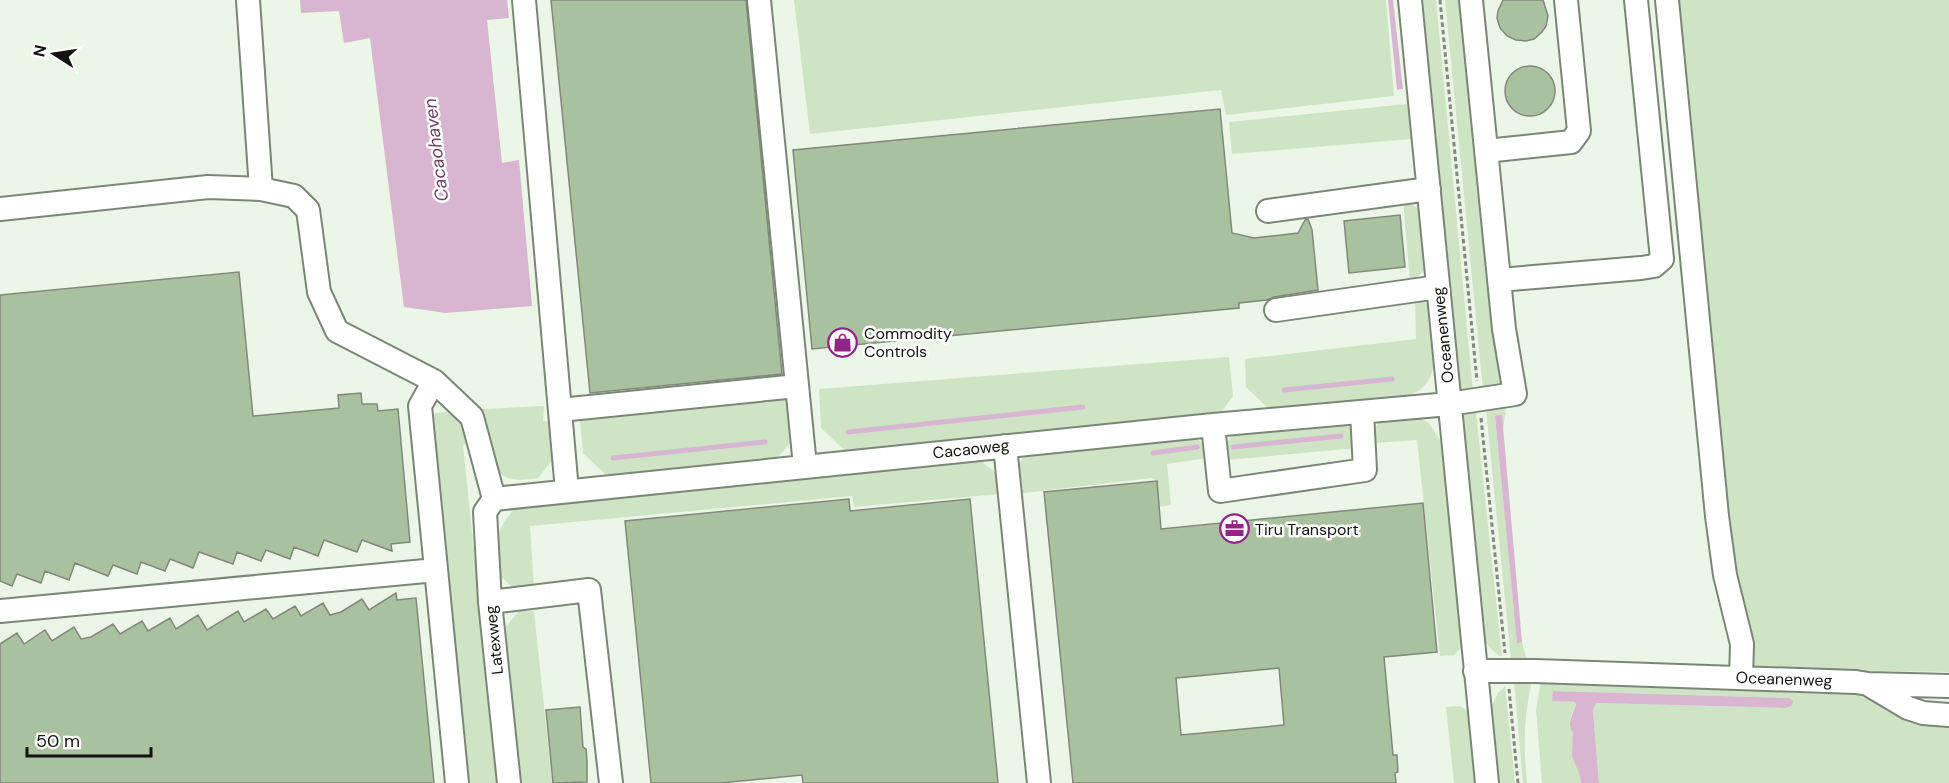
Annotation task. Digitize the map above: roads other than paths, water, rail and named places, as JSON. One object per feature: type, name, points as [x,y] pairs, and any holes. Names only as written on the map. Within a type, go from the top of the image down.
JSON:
[{"type":"street","points":[[248,0],[261,189]]},
{"type":"street","points":[[524,0],[567,491]]},
{"type":"street","points":[[759,0],[805,466]]},
{"type":"street","name":"Oceanenweg","points":[[1410,0],[1487,783]]},
{"type":"street","points":[[1471,0],[1499,280],[1641,268],[1654,266],[1662,259],[1636,0]]},
{"type":"street","points":[[1486,151],[1571,142],[1579,131],[1566,0]]},
{"type":"street","points":[[1667,0],[1717,516],[1725,575],[1742,644],[1741,678]]},
{"type":"street","points":[[0,210],[208,187],[261,189],[294,196],[308,210],[319,292],[336,331],[434,381],[472,417],[494,499]]},
{"type":"street","points":[[1268,211],[1429,189]]},
{"type":"street","name":"Cacaoweg","points":[[494,499],[1213,425],[1449,404],[1515,394],[1504,329],[1499,280]]},
{"type":"street","points":[[1276,310],[1438,287]]},
{"type":"street","points":[[434,381],[420,406],[457,783]]},
{"type":"street","points":[[560,410],[797,386]]},
{"type":"street","points":[[1213,425],[1220,491],[1365,470],[1362,412]]},
{"type":"street","points":[[1005,446],[1039,783]]},
{"type":"street","name":"Latexweg","points":[[494,499],[485,512],[490,602],[509,783]]},
{"type":"street","points":[[0,611],[436,570]]},
{"type":"street","points":[[490,602],[589,590],[611,783]]},
{"type":"street","name":"Oceanenweg","points":[[1475,670],[1949,686]]},
{"type":"street","points":[[1868,684],[1908,708],[1923,713],[1949,715]]},
{"type":"water","name":"Cacaohaven","points":[[300,0],[507,0],[509,18],[487,20],[502,163],[519,160],[532,306],[446,313],[404,307],[370,38],[344,43],[339,11],[301,13]]},
{"type":"water","points":[[1388,0],[1393,0],[1403,89],[1397,90]]},
{"type":"water","points":[[1502,415],[1522,642],[1517,643],[1495,416]]},
{"type":"water","points":[[1553,691],[1789,698],[1793,701],[1792,705],[1786,708],[1596,703],[1593,710],[1599,783],[1581,783],[1572,756],[1573,733],[1570,723],[1576,705],[1575,702],[1552,701]]},
{"type":"waterway","points":[[1284,390],[1392,379]]},
{"type":"waterway","points":[[848,432],[1083,407]]},
{"type":"waterway","points":[[1233,447],[1341,436]]},
{"type":"waterway","points":[[613,458],[765,442]]},
{"type":"waterway","points":[[1153,453],[1197,447]]},
{"type":"place","name":"Commodity Controls","points":[[843,342]]},
{"type":"place","name":"Tiru Transport","points":[[1234,529]]}]
